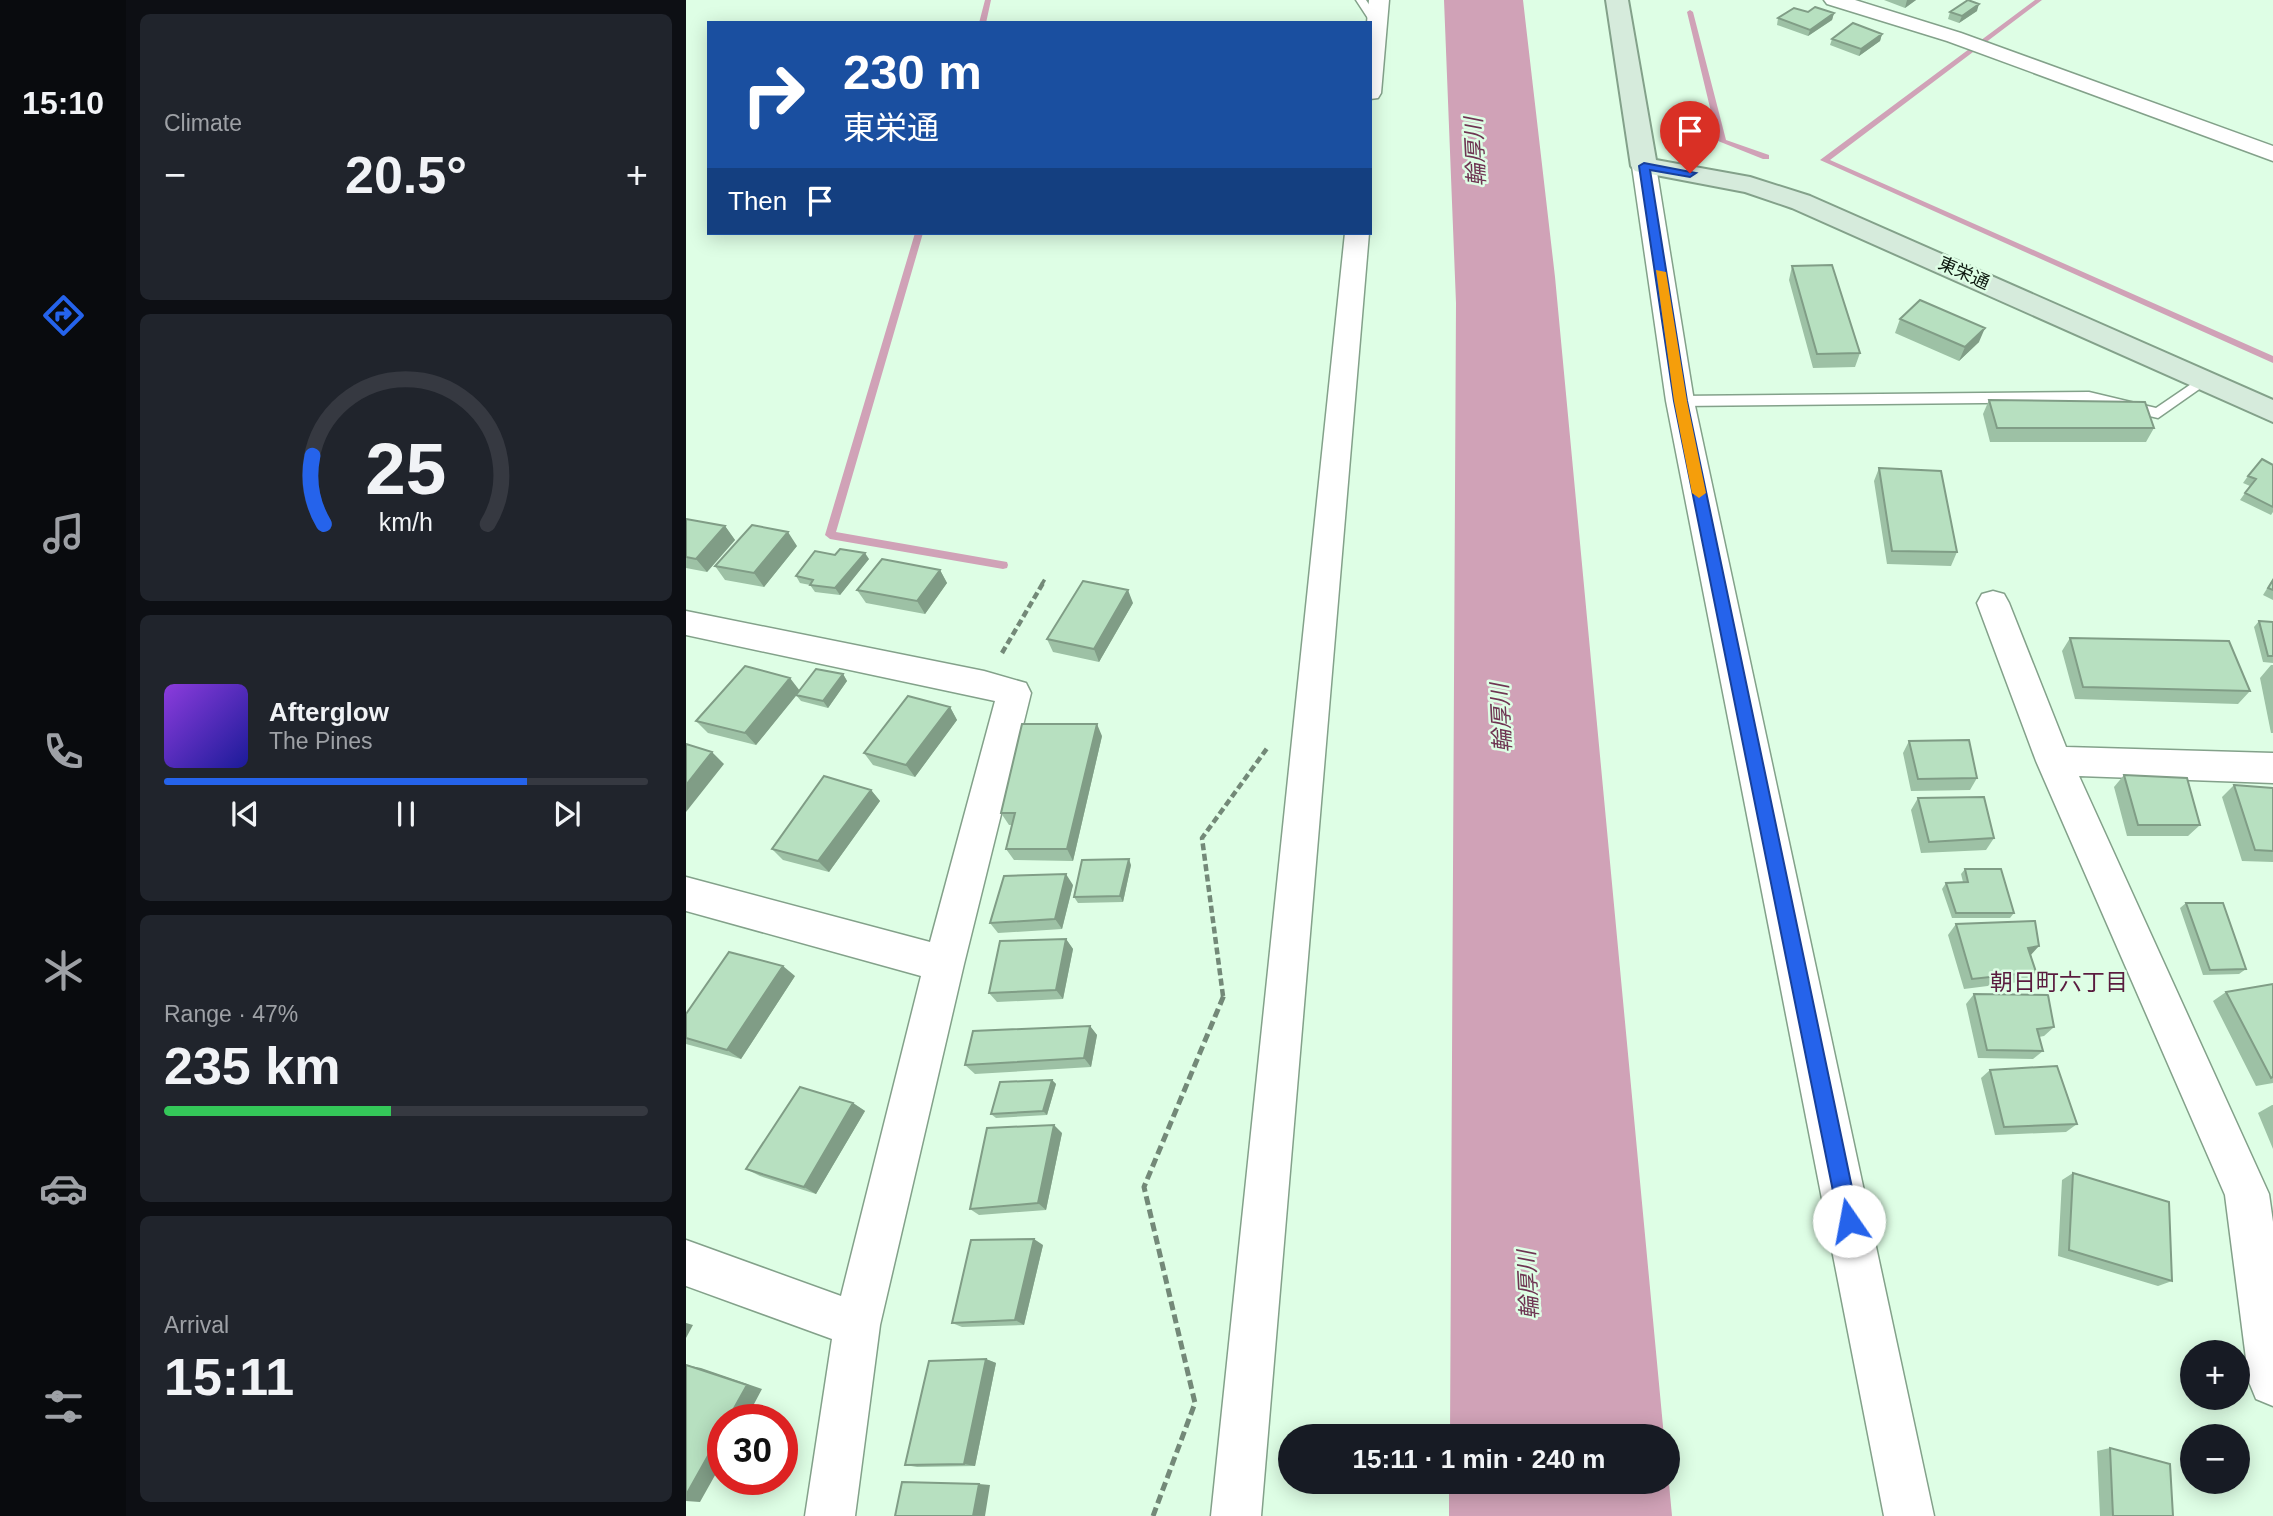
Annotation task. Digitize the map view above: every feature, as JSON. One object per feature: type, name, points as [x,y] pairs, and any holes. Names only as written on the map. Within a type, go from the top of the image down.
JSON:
[{"type":"street","points":[[1372,73],[1379,0]]},
{"type":"street","points":[[1617,0],[1680,401],[1909,1516]]},
{"type":"street","points":[[1834,0],[1954,37],[2273,155]]},
{"type":"street","name":"東栄通","points":[[1644,166],[1750,185],[1801,202],[2273,412]]},
{"type":"street","points":[[1236,1516],[1357,235]]},
{"type":"street","points":[[1993,603],[2054,761],[2247,1194],[2273,1382]]},
{"type":"street","points":[[686,623],[984,684],[1014,693],[944,964],[857,1325],[830,1516]]},
{"type":"street","points":[[2054,761],[2273,768]]},
{"type":"street","points":[[686,894],[944,964]]},
{"type":"street","points":[[686,1263],[857,1325]]},
{"type":"lane","points":[[1361,0],[1377,24]]},
{"type":"lane","points":[[1680,401],[2089,397],[2158,413],[2203,380]]},
{"type":"path","points":[[984,684],[1045,579]]},
{"type":"path","points":[[1153,1516],[1195,1403],[1144,1186],[1224,994],[1202,838],[1274,738]]},
{"type":"water","name":"輪厚川","points":[[1444,0],[1523,0],[1555,277],[1663,1424],[1450,1424],[1456,303]]},
{"type":"water","points":[[1449,1494],[1670,1494],[1672,1516],[1449,1516]]},
{"type":"building","points":[[1968,0],[1979,4],[1962,16],[1950,12]]},
{"type":"building","points":[[1815,7],[1834,13],[1810,30],[1778,18],[1794,8],[1808,12]]},
{"type":"building","points":[[1853,23],[1882,34],[1861,49],[1832,39]]},
{"type":"building","points":[[1832,265],[1860,353],[1817,354],[1792,266]]},
{"type":"building","points":[[1920,300],[1985,328],[1965,347],[1900,319]]},
{"type":"building","points":[[1989,400],[2145,402],[2154,428],[1997,428]]},
{"type":"building","points":[[2262,459],[2273,465],[2273,507],[2245,493],[2256,479],[2248,476]]},
{"type":"building","points":[[1879,468],[1941,471],[1957,552],[1892,551]]},
{"type":"building","points":[[686,519],[725,526],[696,559],[686,557]]},
{"type":"building","points":[[752,525],[788,532],[754,573],[715,566]]},
{"type":"building","points":[[840,549],[865,553],[835,588],[810,585],[813,580],[796,576],[815,551],[835,555]]},
{"type":"building","points":[[882,559],[940,570],[917,601],[857,590]]},
{"type":"building","points":[[1083,581],[1128,590],[1094,649],[1047,639]]},
{"type":"building","points":[[2259,621],[2273,622],[2273,656],[2268,656]]},
{"type":"building","points":[[2070,638],[2229,641],[2250,691],[2083,687]]},
{"type":"building","points":[[745,666],[790,678],[745,733],[696,721]]},
{"type":"building","points":[[816,669],[843,674],[823,701],[796,695]]},
{"type":"building","points":[[908,696],[950,707],[906,765],[864,753]]},
{"type":"building","points":[[1022,724],[1097,724],[1067,849],[1006,849],[1015,813],[1001,813]]},
{"type":"building","points":[[1969,740],[1977,778],[1918,779],[1909,741]]},
{"type":"building","points":[[686,744],[712,752],[686,785]]},
{"type":"building","points":[[2124,775],[2187,778],[2200,825],[2138,825]]},
{"type":"building","points":[[824,776],[871,790],[818,861],[772,849]]},
{"type":"building","points":[[2234,785],[2273,788],[2273,851],[2255,850]]},
{"type":"building","points":[[1984,797],[1994,838],[1929,842],[1918,798]]},
{"type":"building","points":[[1129,859],[1120,896],[1074,897],[1082,860]]},
{"type":"building","points":[[1965,869],[2001,869],[2014,913],[1956,913],[1946,883],[1968,882]]},
{"type":"building","points":[[1066,874],[1055,919],[990,923],[1004,876]]},
{"type":"building","points":[[2186,903],[2223,903],[2246,969],[2210,970]]},
{"type":"building","points":[[2035,921],[2039,946],[2028,948],[2036,972],[1972,979],[1956,924]]},
{"type":"building","points":[[1066,939],[1056,990],[989,993],[1000,941]]},
{"type":"building","points":[[729,952],[783,966],[727,1050],[686,1038],[686,1014]]},
{"type":"building","points":[[2273,984],[2273,1077],[2271,1078],[2226,992]]},
{"type":"building","points":[[1974,994],[2048,995],[2054,1027],[2037,1029],[2043,1051],[1987,1050]]},
{"type":"building","points":[[1090,1026],[1084,1058],[965,1065],[973,1031]]},
{"type":"building","points":[[2057,1066],[2077,1124],[2004,1127],[1990,1070]]},
{"type":"building","points":[[1052,1080],[1043,1111],[991,1114],[1000,1082]]},
{"type":"building","points":[[800,1087],[853,1103],[804,1187],[746,1169]]},
{"type":"building","points":[[1054,1125],[1038,1203],[970,1209],[987,1128]]},
{"type":"building","points":[[2073,1173],[2169,1202],[2172,1281],[2069,1250]]},
{"type":"building","points":[[1034,1239],[1015,1320],[952,1323],[971,1240]]},
{"type":"building","points":[[986,1359],[964,1464],[905,1465],[929,1361]]},
{"type":"building","points":[[686,1365],[747,1385],[736,1404],[707,1404],[707,1458],[686,1495]]},
{"type":"building","points":[[2110,1448],[2170,1464],[2173,1516],[2113,1516]]},
{"type":"building","points":[[902,1482],[979,1484],[973,1516],[895,1516]]},
{"type":"waterway","points":[[983,21],[988,0]]},
{"type":"waterway","points":[[2039,0],[1824,160],[2273,360]]},
{"type":"waterway","points":[[1690,12],[1722,141],[1766,157]]},
{"type":"waterway","points":[[918,235],[830,535],[1003,565]]},
{"type":"slow traffic","points":[[1660,272],[1680,401],[1699,493]]},
{"type":"district","name":"朝日町六丁目","points":[[2059,982]]},
{"type":"route","points":[[1690,173],[1644,166],[1680,401],[1849,1221]]}]
